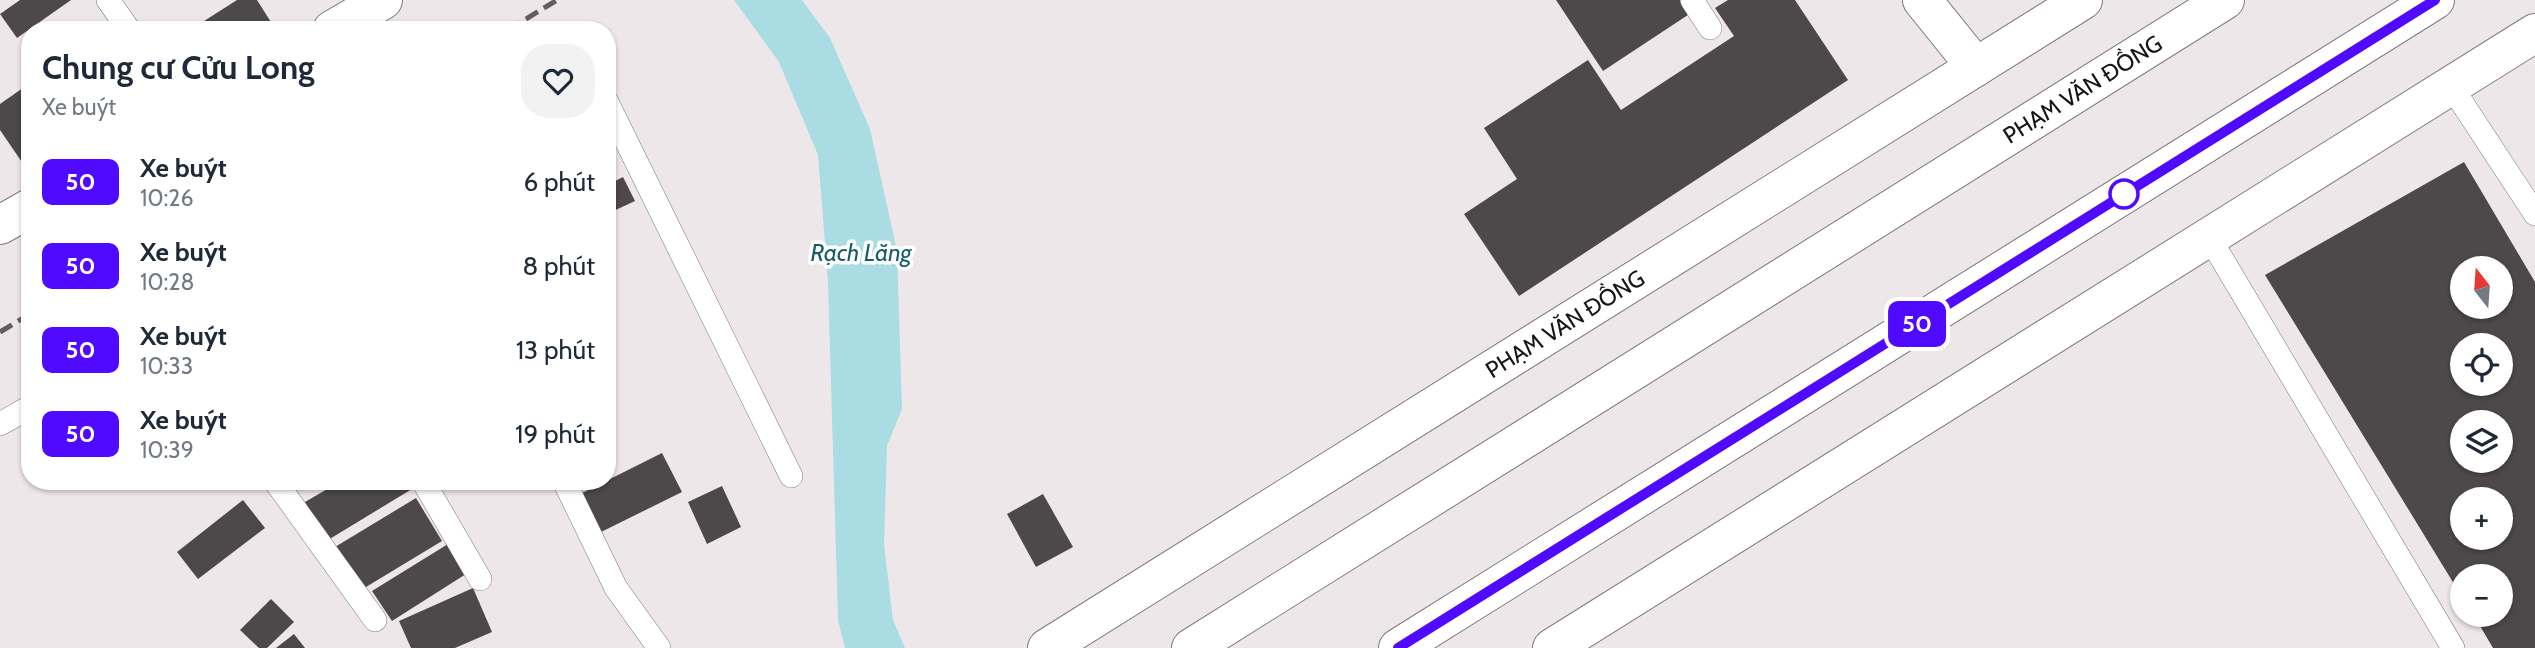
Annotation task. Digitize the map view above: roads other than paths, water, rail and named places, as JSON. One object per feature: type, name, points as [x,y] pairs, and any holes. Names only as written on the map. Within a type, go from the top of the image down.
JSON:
[{"type":"main road","points":[[347,21],[383,0]]},
{"type":"main road","points":[[1922,0],[1976,67]]},
{"type":"main road","name":"PHẠM VĂN ĐỒNG","points":[[1047,648],[2082,0]]},
{"type":"main road","name":"PHẠM VĂN ĐỒNG","points":[[1191,648],[2225,0]]},
{"type":"main road","points":[[1398,648],[2435,0]]},
{"type":"main road","points":[[1552,648],[2535,33]]},
{"type":"main road","points":[[0,225],[21,213]]},
{"type":"lane","points":[[108,0],[123,21]]},
{"type":"lane","points":[[1692,0],[1710,29]]},
{"type":"lane","points":[[2451,86],[2535,214]]},
{"type":"lane","points":[[616,120],[791,476]]},
{"type":"lane","points":[[2209,237],[2453,648]]},
{"type":"lane","points":[[0,424],[21,412]]},
{"type":"lane","points":[[281,490],[375,620]]},
{"type":"lane","points":[[428,490],[480,579]]},
{"type":"lane","points":[[568,490],[616,589],[659,648]]},
{"type":"water","name":"Rạch Lăng","points":[[734,0],[802,0],[830,38],[870,129],[897,251],[902,409],[887,446],[884,545],[893,620],[905,648],[845,648],[838,620],[828,281],[818,155],[779,62]]},
{"type":"railway","points":[[523,21],[557,0]]},
{"type":"railway","points":[[0,332],[21,319]]}]
